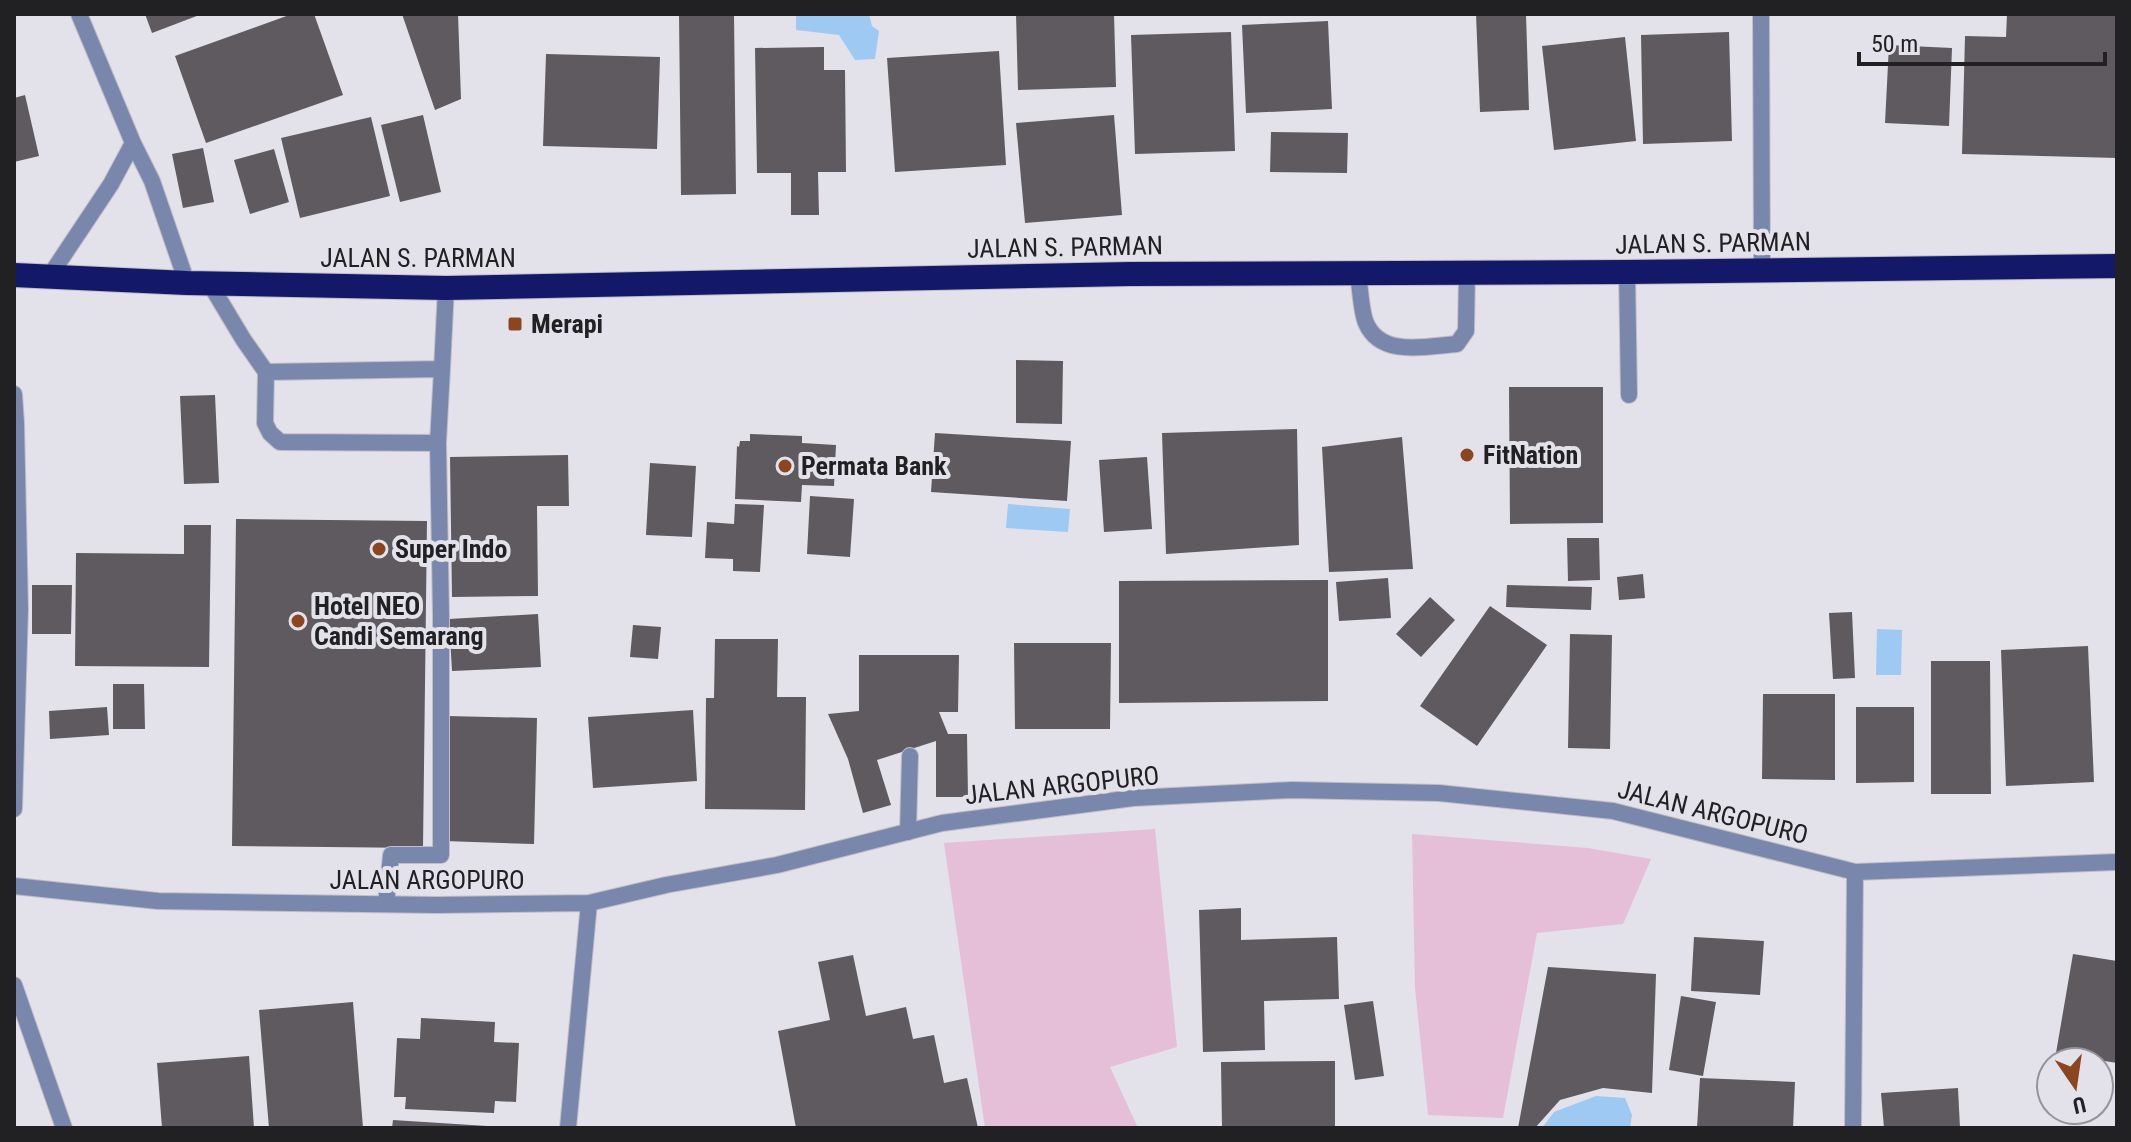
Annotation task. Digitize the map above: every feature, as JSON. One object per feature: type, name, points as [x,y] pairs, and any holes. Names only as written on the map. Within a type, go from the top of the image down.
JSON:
[{"type":"highway","name":"JALAN S. PARMAN","points":[[14,275],[198,283],[446,288],[1114,274],[2117,266]]},
{"type":"street","points":[[79,14],[133,143],[198,283],[266,372],[265,423],[270,433],[280,442],[438,443]]},
{"type":"street","points":[[1761,14],[1762,270]]},
{"type":"street","points":[[49,277],[111,184],[133,143]]},
{"type":"street","points":[[1627,272],[1629,395]]},
{"type":"street","points":[[1358,273],[1366,323],[1381,342],[1395,347],[1457,344],[1466,331],[1467,273]]},
{"type":"street","points":[[386,904],[391,855],[441,855],[438,443],[446,288]]},
{"type":"street","points":[[266,372],[442,369]]},
{"type":"street","points":[[14,394],[20,609],[14,809]]},
{"type":"street","points":[[908,832],[910,756]]},
{"type":"street","name":"JALAN ARGOPURO","points":[[14,886],[158,901],[589,903],[777,865],[942,823],[1133,798],[1292,790],[1439,793],[1613,811],[1855,872],[2117,862]]},
{"type":"street","points":[[1853,1128],[1855,872]]},
{"type":"street","points":[[568,1128],[589,903]]},
{"type":"street","points":[[14,985],[64,1128]]},
{"type":"shaded area","points":[[1155,829],[1177,1047],[1110,1067],[1138,1128],[985,1128],[944,843]]},
{"type":"shaded area","points":[[1412,834],[1588,848],[1651,859],[1623,924],[1537,933],[1503,1118],[1428,1115],[1415,988]]},
{"type":"water","points":[[796,14],[869,14],[872,26],[879,31],[875,59],[855,60],[839,35],[796,30]]},
{"type":"water","points":[[1008,504],[1070,509],[1068,532],[1006,528]]},
{"type":"water","points":[[1877,629],[1902,630],[1901,675],[1876,675]]},
{"type":"water","points":[[1596,1096],[1625,1098],[1632,1115],[1630,1128],[1542,1128],[1554,1112]]},
{"type":"building","points":[[145,14],[202,14],[152,33]]},
{"type":"building","points":[[292,14],[314,14],[343,95],[206,143],[175,56]]},
{"type":"building","points":[[402,14],[458,14],[461,99],[435,110]]},
{"type":"building","points":[[679,14],[734,14],[736,194],[681,195]]},
{"type":"building","points":[[1016,14],[1114,14],[1116,87],[1018,90]]},
{"type":"building","points":[[1476,14],[1526,14],[1529,110],[1480,112]]},
{"type":"building","points":[[2007,14],[2117,14],[2117,158],[1962,154],[1965,36],[2006,37]]},
{"type":"building","points":[[1328,21],[1332,109],[1246,113],[1242,25]]},
{"type":"building","points":[[1231,32],[1235,151],[1135,154],[1131,35]]},
{"type":"building","points":[[1729,32],[1732,141],[1643,144],[1641,35]]},
{"type":"building","points":[[1625,37],[1636,141],[1554,150],[1542,46]]},
{"type":"building","points":[[1889,45],[1952,48],[1949,126],[1885,123]]},
{"type":"building","points":[[824,47],[824,70],[845,70],[846,172],[818,172],[819,215],[791,215],[791,173],[757,173],[755,48]]},
{"type":"building","points":[[999,51],[1006,165],[895,172],[887,58]]},
{"type":"building","points":[[546,54],[660,57],[657,149],[543,146]]},
{"type":"building","points":[[25,95],[39,156],[14,162],[14,98]]},
{"type":"building","points":[[423,115],[441,192],[400,202],[381,125]]},
{"type":"building","points":[[1114,115],[1122,215],[1025,223],[1016,123]]},
{"type":"building","points":[[371,117],[390,196],[300,218],[281,138]]},
{"type":"building","points":[[1271,132],[1348,133],[1347,173],[1270,172]]},
{"type":"building","points":[[203,148],[214,202],[183,208],[172,154]]},
{"type":"building","points":[[274,149],[289,202],[250,214],[234,160]]},
{"type":"building","points":[[1016,360],[1063,361],[1062,424],[1016,423]]},
{"type":"building","points":[[1509,387],[1603,387],[1603,523],[1510,524]]},
{"type":"building","points":[[215,395],[219,483],[184,484],[180,396]]},
{"type":"building","points":[[1297,429],[1299,545],[1166,554],[1162,433]]},
{"type":"building","points":[[935,433],[1071,441],[1067,501],[931,492]]},
{"type":"building","name":"Permata Bank","points":[[750,434],[802,436],[802,443],[836,445],[834,486],[802,485],[801,502],[735,499],[737,446],[740,441],[750,441]]},
{"type":"building","points":[[1402,437],[1413,569],[1329,572],[1322,447]]},
{"type":"building","points":[[568,455],[569,506],[537,506],[538,596],[452,597],[450,457]]},
{"type":"building","points":[[1147,457],[1152,529],[1104,532],[1099,460]]},
{"type":"building","points":[[650,463],[696,466],[692,537],[646,535]]},
{"type":"building","points":[[810,496],[854,499],[850,557],[807,554]]},
{"type":"building","points":[[735,504],[764,505],[760,572],[733,571],[733,559],[705,558],[707,522],[734,524]]},
{"type":"building","points":[[236,519],[427,521],[423,848],[232,846]]},
{"type":"building","points":[[184,525],[211,525],[209,667],[75,666],[76,553],[184,554]]},
{"type":"building","points":[[1567,538],[1599,538],[1600,580],[1568,581]]},
{"type":"building","points":[[1643,574],[1645,598],[1619,600],[1617,577]]},
{"type":"building","points":[[1388,578],[1391,618],[1339,621],[1336,582]]},
{"type":"building","points":[[1328,580],[1328,701],[1119,703],[1119,581]]},
{"type":"building","points":[[32,585],[72,585],[71,634],[32,634]]},
{"type":"building","points":[[1507,585],[1592,587],[1591,610],[1506,607]]},
{"type":"building","points":[[1430,597],[1455,620],[1421,657],[1396,634]]},
{"type":"building","points":[[1490,606],[1547,645],[1477,746],[1420,706]]},
{"type":"building","points":[[1852,612],[1855,678],[1833,679],[1829,613]]},
{"type":"building","points":[[538,614],[541,667],[452,671],[449,619]]},
{"type":"building","points":[[633,625],[661,627],[658,659],[630,657]]},
{"type":"building","points":[[1570,634],[1612,635],[1610,749],[1568,748]]},
{"type":"building","points":[[715,639],[778,639],[777,697],[806,697],[805,810],[705,809],[706,698],[714,698]]},
{"type":"building","points":[[1014,643],[1111,643],[1110,729],[1015,729]]},
{"type":"building","points":[[2088,646],[2094,782],[2006,786],[2001,650]]},
{"type":"building","points":[[859,655],[959,655],[958,712],[939,712],[948,734],[967,734],[968,797],[936,797],[936,741],[877,760],[891,805],[863,813],[848,759],[828,714],[859,711]]},
{"type":"building","points":[[1931,661],[1990,661],[1991,794],[1931,794]]},
{"type":"building","points":[[113,684],[144,684],[145,729],[113,729]]},
{"type":"building","points":[[1763,694],[1835,694],[1835,780],[1762,779]]},
{"type":"building","points":[[107,707],[109,735],[50,739],[49,711]]},
{"type":"building","points":[[1856,707],[1914,707],[1914,782],[1856,783]]},
{"type":"building","points":[[693,710],[697,781],[593,788],[588,717]]},
{"type":"building","points":[[447,716],[537,718],[534,844],[444,841]]},
{"type":"building","points":[[1241,908],[1241,940],[1337,937],[1339,999],[1264,1001],[1265,1050],[1203,1052],[1199,910]]},
{"type":"building","points":[[1694,937],[1764,941],[1760,995],[1691,991]]},
{"type":"building","points":[[2073,954],[2117,961],[2117,1063],[2115,1046],[2057,1046]]},
{"type":"building","points":[[853,955],[866,1016],[906,1007],[913,1039],[934,1035],[944,1083],[967,1078],[978,1128],[796,1128],[778,1031],[830,1020],[818,962]]},
{"type":"building","points":[[1548,967],[1656,974],[1652,1093],[1603,1088],[1560,1100],[1535,1128],[1518,1128]]},
{"type":"building","points":[[1681,996],[1716,1002],[1703,1076],[1669,1070]]},
{"type":"building","points":[[1373,1001],[1384,1076],[1355,1080],[1344,1005]]},
{"type":"building","points":[[353,1002],[363,1128],[269,1128],[259,1010]]},
{"type":"building","points":[[421,1018],[495,1022],[494,1042],[519,1043],[516,1102],[495,1101],[494,1113],[405,1109],[406,1097],[394,1097],[397,1038],[420,1039]]},
{"type":"building","points":[[249,1056],[254,1128],[162,1128],[157,1063]]},
{"type":"building","points":[[1335,1061],[1335,1128],[1222,1128],[1221,1062]]},
{"type":"building","points":[[1700,1078],[1795,1082],[1793,1128],[1697,1128]]},
{"type":"building","points":[[1958,1088],[1960,1128],[1884,1128],[1881,1093]]},
{"type":"building","points":[[393,1120],[487,1126],[487,1128],[392,1128]]},
{"type":"place","name":"Merapi","points":[[515,324]]},
{"type":"place","name":"FitNation","points":[[1467,455]]},
{"type":"place","name":"Permata Bank","points":[[785,466]]},
{"type":"place","name":"Super Indo","points":[[379,549]]},
{"type":"place","name":"Hotel NEO Candi Semarang","points":[[298,621]]}]
